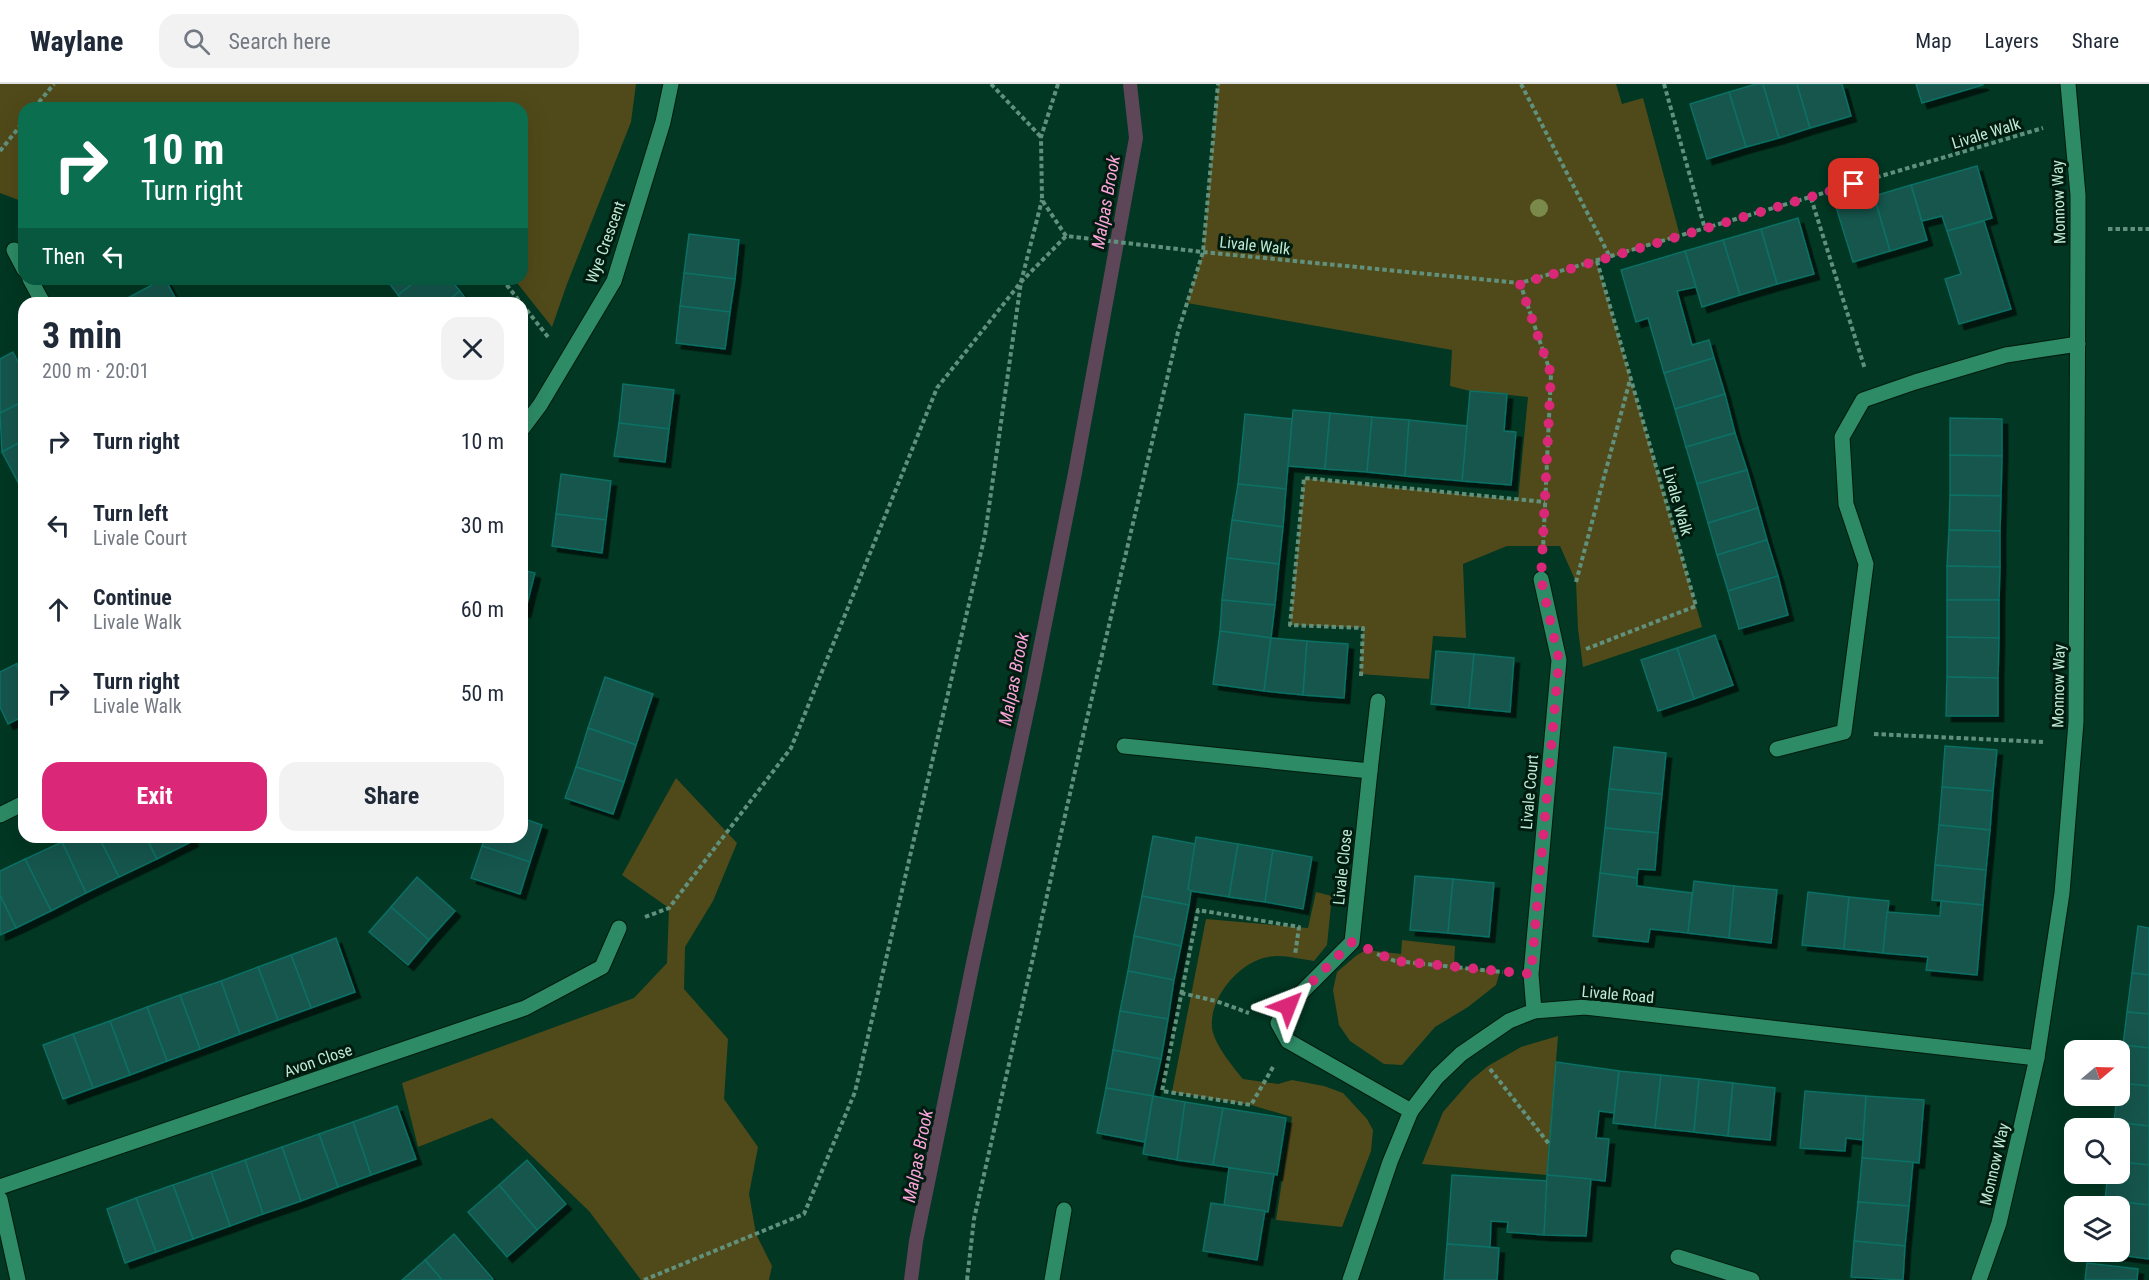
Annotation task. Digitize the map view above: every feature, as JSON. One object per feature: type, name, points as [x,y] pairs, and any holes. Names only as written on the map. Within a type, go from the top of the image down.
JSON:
[{"type":"street","name":"Wye Crescent","points":[[528,421],[540,405],[614,281],[663,122],[671,84]]},
{"type":"street","name":"Monnow Way","points":[[1979,1280],[1999,1223],[2037,1058],[2062,892],[2074,743],[2078,229],[2068,84]]},
{"type":"street","points":[[14,250],[18,258]]},
{"type":"street","points":[[1777,749],[1844,732],[1866,564],[1846,504],[1842,437],[1863,400],[2006,355],[2078,344]]},
{"type":"street","name":"Livale Court","points":[[1534,1011],[1531,974],[1559,660],[1541,579]]},
{"type":"street","name":"Livale Close","points":[[1352,942],[1378,701]]},
{"type":"street","points":[[1124,746],[1370,771]]},
{"type":"street","points":[[0,815],[18,806]]},
{"type":"street","name":"Avon Close","points":[[0,1187],[525,1008],[602,967],[619,928]]},
{"type":"street","points":[[1352,942],[1288,1006],[1278,1023],[1288,1041],[1412,1111]]},
{"type":"street","name":"Livale Road","points":[[1350,1280],[1389,1162],[1412,1111],[1437,1077],[1473,1046],[1509,1021],[1534,1011],[1585,1007],[2037,1058]]},
{"type":"street","points":[[0,1199],[18,1280]]},
{"type":"street","points":[[1052,1280],[1064,1210]]},
{"type":"street","points":[[1678,1257],[1752,1280]]},
{"type":"path","points":[[39,102],[54,84]]},
{"type":"path","points":[[992,84],[1041,137]]},
{"type":"path","points":[[644,1280],[804,1214],[855,1092],[985,535],[1021,282],[1042,200],[1041,137],[1058,84]]},
{"type":"path","points":[[967,1280],[974,1219],[1082,739],[1178,332],[1203,252],[1218,84]]},
{"type":"path","points":[[1521,84],[1610,257]]},
{"type":"path","points":[[1664,84],[1705,229]]},
{"type":"path","name":"Livale Walk","points":[[1066,236],[1520,284],[2072,120]]},
{"type":"path","points":[[0,151],[18,128]]},
{"type":"path","points":[[1811,198],[1873,397]]},
{"type":"path","points":[[619,928],[669,908],[791,748],[936,388],[1021,282],[1066,236],[1042,200]]},
{"type":"path","points":[[2078,229],[2149,229]]},
{"type":"path","name":"Livale Walk","points":[[1559,660],[1696,606],[1597,261]]},
{"type":"path","points":[[1520,284],[1551,374],[1541,579]]},
{"type":"path","points":[[507,285],[516,297]]},
{"type":"path","points":[[528,313],[566,360]]},
{"type":"path","points":[[1576,582],[1630,379]]},
{"type":"path","points":[[1378,701],[1360,674],[1364,628],[1290,625],[1304,478],[1545,502]]},
{"type":"path","points":[[1844,732],[2074,743]]},
{"type":"path","points":[[1288,1006],[1299,927],[1198,910],[1162,1091],[1251,1105],[1288,1041]]},
{"type":"path","points":[[1352,942],[1395,961],[1531,974]]},
{"type":"path","points":[[1181,993],[1216,1001],[1278,1023]]},
{"type":"path","points":[[1473,1046],[1549,1144]]},
{"type":"shaded area","points":[[0,84],[636,84],[631,122],[552,327],[519,285],[528,285],[528,102],[18,102],[18,200],[0,193]]},
{"type":"shaded area","points":[[1218,84],[1616,84],[1622,104],[1643,98],[1680,236],[1597,262],[1702,627],[1583,667],[1578,629],[1576,582],[1560,546],[1507,546],[1463,564],[1466,638],[1433,636],[1429,679],[1360,674],[1363,628],[1290,625],[1304,478],[1518,500],[1528,397],[1470,391],[1450,386],[1452,350],[1187,303],[1203,252]]},
{"type":"shaded area","points":[[676,778],[737,843],[713,901],[685,947],[684,989],[728,1039],[724,1099],[758,1147],[749,1194],[756,1234],[772,1266],[769,1280],[641,1280],[589,1211],[492,1118],[418,1147],[402,1083],[634,998],[667,963],[669,908],[622,875]]},
{"type":"shaded area","points":[[1316,892],[1332,896],[1327,945],[1314,961],[1273,956],[1257,960],[1247,966],[1228,983],[1221,994],[1215,1005],[1212,1028],[1220,1048],[1243,1079],[1278,1084],[1292,1080],[1324,1086],[1343,1093],[1367,1119],[1373,1130],[1371,1151],[1342,1227],[1276,1220],[1292,1117],[1251,1105],[1172,1092],[1206,919],[1308,928]]},
{"type":"shaded area","points":[[1402,940],[1455,946],[1454,967],[1500,971],[1496,985],[1468,1007],[1435,1027],[1402,1065],[1384,1064],[1350,1041],[1339,1025],[1333,990],[1337,972],[1357,955],[1366,950],[1401,954]]},
{"type":"shaded area","points":[[1558,1036],[1547,1175],[1422,1164],[1443,1112],[1471,1080],[1488,1066],[1521,1047]]},
{"type":"building","points":[[1763,84],[1779,138],[1746,147],[1729,92]]},
{"type":"building","points":[[1763,84],[1797,84],[1810,128],[1779,138]]},
{"type":"building","points":[[1797,84],[1842,84],[1851,116],[1810,128]]},
{"type":"building","points":[[1916,84],[1982,84],[1983,85],[1922,103]]},
{"type":"building","points":[[1729,92],[1746,147],[1707,159],[1690,104]]},
{"type":"building","points":[[1977,166],[1992,218],[1947,231],[1942,216],[1922,221],[1911,185]]},
{"type":"building","points":[[1911,185],[1927,240],[1890,251],[1874,196]]},
{"type":"building","points":[[1874,196],[1890,251],[1853,262],[1836,207]]},
{"type":"building","points":[[1798,218],[1814,274],[1777,284],[1761,229]]},
{"type":"building","points":[[1984,221],[2011,309],[1959,324],[1945,279],[1961,274],[1947,231]]},
{"type":"building","points":[[1761,229],[1777,284],[1740,295],[1723,240]]},
{"type":"building","points":[[689,234],[739,240],[735,279],[684,273]]},
{"type":"building","points":[[1723,240],[1740,295],[1702,307],[1685,251]]},
{"type":"building","points":[[1685,251],[1696,287],[1677,291],[1692,345],[1709,340],[1714,358],[1664,373],[1648,318],[1636,322],[1621,270]]},
{"type":"building","points":[[684,273],[735,279],[730,312],[680,306]]},
{"type":"building","points":[[152,285],[168,285],[175,297],[129,297]]},
{"type":"building","points":[[390,285],[411,285],[398,295]]},
{"type":"building","points":[[411,285],[455,285],[460,291],[452,297],[400,297],[398,295]]},
{"type":"building","points":[[460,291],[464,297],[452,297]]},
{"type":"building","points":[[680,306],[730,312],[725,349],[676,343]]},
{"type":"building","points":[[13,352],[18,362],[18,404],[0,413],[0,359]]},
{"type":"building","points":[[1714,358],[1725,394],[1675,409],[1664,373]]},
{"type":"building","points":[[623,384],[674,390],[669,429],[619,423]]},
{"type":"building","points":[[1470,391],[1507,394],[1504,431],[1516,432],[1511,485],[1462,481]]},
{"type":"building","points":[[1725,394],[1735,433],[1686,447],[1675,409]]},
{"type":"building","points":[[18,404],[18,443],[2,452],[0,413]]},
{"type":"building","points":[[1293,410],[1330,413],[1325,469],[1288,466]]},
{"type":"building","points":[[1330,413],[1372,417],[1367,472],[1325,469]]},
{"type":"building","points":[[1245,414],[1292,419],[1286,489],[1238,484]]},
{"type":"building","points":[[1372,417],[1409,420],[1405,476],[1367,472]]},
{"type":"building","points":[[1950,418],[2002,419],[2002,456],[1950,455]]},
{"type":"building","points":[[1409,420],[1467,426],[1462,481],[1405,476]]},
{"type":"building","points":[[619,423],[669,429],[665,462],[614,456]]},
{"type":"building","points":[[1735,433],[1747,470],[1697,484],[1686,447]]},
{"type":"building","points":[[18,443],[18,482],[2,452]]},
{"type":"building","points":[[1950,455],[2002,456],[2001,496],[1950,495]]},
{"type":"building","points":[[1747,470],[1758,508],[1708,523],[1697,484]]},
{"type":"building","points":[[561,474],[611,481],[606,520],[556,514]]},
{"type":"building","points":[[1238,484],[1286,489],[1283,527],[1232,520]]},
{"type":"building","points":[[1950,495],[2001,496],[2000,531],[1949,530]]},
{"type":"building","points":[[1758,508],[1767,540],[1717,555],[1708,523]]},
{"type":"building","points":[[556,514],[606,520],[602,553],[552,546]]},
{"type":"building","points":[[1232,520],[1283,527],[1279,564],[1227,558]]},
{"type":"building","points":[[1949,530],[2000,531],[2000,567],[1947,566]]},
{"type":"building","points":[[1767,540],[1778,576],[1728,591],[1717,555]]},
{"type":"building","points":[[1227,558],[1279,564],[1275,605],[1222,600]]},
{"type":"building","points":[[1947,566],[2000,567],[1999,600],[1947,600]]},
{"type":"building","points":[[528,571],[535,573],[528,600]]},
{"type":"building","points":[[1778,576],[1788,615],[1739,629],[1728,591]]},
{"type":"building","points":[[1222,600],[1275,605],[1271,638],[1220,631]]},
{"type":"building","points":[[1947,600],[1999,600],[1999,638],[1947,637]]},
{"type":"building","points":[[1220,631],[1271,638],[1264,691],[1213,684]]},
{"type":"building","points":[[1715,635],[1733,685],[1694,699],[1677,648]]},
{"type":"building","points":[[1947,637],[1999,638],[1998,678],[1947,677]]},
{"type":"building","points":[[1271,638],[1307,641],[1303,695],[1264,691]]},
{"type":"building","points":[[1307,641],[1348,644],[1344,698],[1303,695]]},
{"type":"building","points":[[1677,648],[1694,699],[1658,711],[1641,660]]},
{"type":"building","points":[[1436,651],[1474,654],[1469,708],[1431,704]]},
{"type":"building","points":[[1474,654],[1514,658],[1510,712],[1469,708]]},
{"type":"building","points":[[16,664],[18,668],[18,719],[8,724],[0,707],[0,672]]},
{"type":"building","points":[[605,677],[653,694],[636,745],[588,728]]},
{"type":"building","points":[[1947,677],[1998,678],[1998,716],[1946,716]]},
{"type":"building","points":[[588,728],[636,745],[624,782],[576,767]]},
{"type":"building","points":[[1945,746],[1997,750],[1993,791],[1942,787]]},
{"type":"building","points":[[1614,747],[1666,753],[1662,794],[1609,789]]},
{"type":"building","points":[[576,767],[624,782],[613,814],[565,798]]},
{"type":"building","points":[[1942,787],[1993,791],[1990,830],[1939,825]]},
{"type":"building","points":[[1609,789],[1662,794],[1658,833],[1605,828]]},
{"type":"building","points":[[528,820],[542,825],[530,862],[482,846],[483,843],[528,843]]},
{"type":"building","points":[[1939,825],[1990,830],[1986,870],[1935,865]]},
{"type":"building","points":[[1605,828],[1658,833],[1655,870],[1638,869],[1637,878],[1600,873]]},
{"type":"building","points":[[1153,836],[1196,844],[1188,889],[1191,891],[1189,905],[1142,896]]},
{"type":"building","points":[[1196,837],[1238,844],[1229,897],[1188,889]]},
{"type":"building","points":[[62,843],[102,843],[119,877],[86,893]]},
{"type":"building","points":[[62,843],[86,893],[51,911],[25,859]]},
{"type":"building","points":[[102,843],[149,843],[157,859],[119,877]]},
{"type":"building","points":[[149,843],[189,843],[157,859]]},
{"type":"building","points":[[1238,844],[1273,850],[1265,902],[1229,897]]},
{"type":"building","points":[[482,846],[530,862],[520,894],[471,878]]},
{"type":"building","points":[[1273,850],[1312,857],[1303,909],[1265,902]]},
{"type":"building","points":[[25,859],[51,911],[16,928],[0,895],[0,871]]},
{"type":"building","points":[[1935,865],[1986,870],[1983,905],[1932,900]]},
{"type":"building","points":[[1600,873],[1637,878],[1637,886],[1692,893],[1688,933],[1650,929],[1648,942],[1593,936]]},
{"type":"building","points":[[1415,876],[1453,879],[1448,933],[1410,930]]},
{"type":"building","points":[[417,877],[455,911],[429,940],[391,907]]},
{"type":"building","points":[[1453,879],[1494,883],[1489,937],[1448,933]]},
{"type":"building","points":[[1694,881],[1734,886],[1729,938],[1688,933]]},
{"type":"building","points":[[1734,886],[1777,890],[1771,943],[1729,938]]},
{"type":"building","points":[[1808,892],[1849,897],[1844,949],[1802,945]]},
{"type":"building","points":[[0,895],[16,928],[0,935]]},
{"type":"building","points":[[1142,896],[1189,905],[1181,946],[1134,936]]},
{"type":"building","points":[[1849,897],[1889,901],[1883,953],[1844,949]]},
{"type":"building","points":[[1941,901],[1983,905],[1977,975],[1926,970],[1928,957],[1883,953],[1887,912],[1940,916]]},
{"type":"building","points":[[391,907],[429,940],[408,965],[369,932]]},
{"type":"building","points":[[2138,926],[2149,928],[2149,975],[2132,973]]},
{"type":"building","points":[[1134,936],[1181,946],[1174,980],[1128,971]]},
{"type":"building","points":[[336,938],[355,992],[311,1008],[291,955]]},
{"type":"building","points":[[291,955],[311,1008],[278,1020],[258,967]]},
{"type":"building","points":[[258,967],[278,1020],[240,1034],[221,981]]},
{"type":"building","points":[[1128,971],[1174,980],[1168,1019],[1120,1011]]},
{"type":"building","points":[[2132,973],[2149,975],[2149,1014],[2127,1012]]},
{"type":"building","points":[[221,981],[240,1034],[200,1049],[180,995]]},
{"type":"building","points":[[180,995],[200,1049],[167,1061],[147,1007]]},
{"type":"building","points":[[147,1007],[167,1061],[130,1075],[110,1021]]},
{"type":"building","points":[[1120,1011],[1168,1019],[1161,1059],[1113,1050]]},
{"type":"building","points":[[2127,1012],[2149,1014],[2149,1048],[2130,1046],[2130,1040],[2124,1040]]},
{"type":"building","points":[[110,1021],[130,1075],[93,1088],[73,1034]]},
{"type":"building","points":[[73,1034],[93,1088],[63,1099],[43,1045]]},
{"type":"building","points":[[2130,1046],[2149,1048],[2149,1086],[2130,1084]]},
{"type":"building","points":[[1113,1050],[1161,1059],[1153,1096],[1106,1088]]},
{"type":"building","points":[[1556,1062],[1619,1071],[1614,1113],[1599,1111],[1596,1138],[1609,1139],[1605,1181],[1547,1175]]},
{"type":"building","points":[[1619,1071],[1661,1075],[1655,1128],[1613,1123]]},
{"type":"building","points":[[1661,1075],[1699,1079],[1694,1132],[1655,1128]]},
{"type":"building","points":[[1699,1079],[1733,1083],[1728,1136],[1694,1132]]},
{"type":"building","points":[[1733,1083],[1775,1088],[1770,1140],[1728,1136]]},
{"type":"building","points":[[2130,1084],[2149,1086],[2149,1126],[2130,1124],[2130,1118],[2114,1118],[2116,1106],[2130,1106]]},
{"type":"building","points":[[1106,1088],[1153,1096],[1145,1142],[1097,1133]]},
{"type":"building","points":[[1805,1091],[1866,1096],[1863,1140],[1846,1138],[1845,1151],[1800,1148]]},
{"type":"building","points":[[1153,1096],[1185,1102],[1177,1160],[1143,1154]]},
{"type":"building","points":[[1866,1096],[1924,1100],[1919,1163],[1862,1158]]},
{"type":"building","points":[[1185,1102],[1223,1108],[1213,1165],[1177,1160]]},
{"type":"building","points":[[397,1106],[416,1159],[371,1175],[353,1122]]},
{"type":"building","points":[[1223,1108],[1286,1118],[1277,1175],[1213,1165]]},
{"type":"building","points":[[353,1122],[371,1175],[338,1187],[319,1134]]},
{"type":"building","points":[[2130,1124],[2149,1126],[2149,1165],[2130,1163]]},
{"type":"building","points":[[319,1134],[338,1187],[301,1201],[282,1147]]},
{"type":"building","points":[[282,1147],[301,1201],[263,1214],[245,1160]]},
{"type":"building","points":[[1862,1158],[1913,1162],[1909,1206],[1858,1202]]},
{"type":"building","points":[[245,1160],[263,1214],[230,1226],[211,1172]]},
{"type":"building","points":[[527,1160],[566,1204],[537,1230],[499,1185]]},
{"type":"building","points":[[2130,1163],[2149,1165],[2149,1205],[2130,1203],[2130,1196],[2105,1196],[2107,1184],[2130,1184]]},
{"type":"building","points":[[1229,1168],[1274,1174],[1268,1212],[1224,1205]]},
{"type":"building","points":[[211,1172],[230,1226],[193,1239],[173,1185]]},
{"type":"building","points":[[1452,1175],[1548,1181],[1544,1235],[1507,1232],[1508,1222],[1491,1221],[1490,1247],[1447,1244]]},
{"type":"building","points":[[1547,1175],[1591,1179],[1586,1236],[1544,1235]]},
{"type":"building","points":[[173,1185],[193,1239],[156,1252],[136,1198]]},
{"type":"building","points":[[499,1185],[537,1230],[507,1257],[468,1212]]},
{"type":"building","points":[[136,1198],[156,1252],[125,1263],[107,1209]]},
{"type":"building","points":[[1858,1202],[1909,1206],[1905,1246],[1854,1241]]},
{"type":"building","points":[[1211,1203],[1265,1211],[1257,1260],[1203,1251]]},
{"type":"building","points":[[2130,1203],[2149,1205],[2149,1259],[2130,1256]]},
{"type":"building","points":[[454,1234],[492,1280],[442,1280],[425,1260]]},
{"type":"building","points":[[1854,1241],[1905,1246],[1903,1280],[1851,1277]]},
{"type":"building","points":[[1447,1244],[1499,1248],[1497,1280],[1444,1280]]},
{"type":"building","points":[[425,1260],[442,1280],[402,1280]]},
{"type":"building","points":[[2087,1263],[2138,1269],[2137,1280],[2085,1280]]},
{"type":"waterway","name":"Malpas Brook","points":[[911,1280],[916,1241],[1075,473],[1136,138],[1130,84]]},
{"type":"route","points":[[1288,1006],[1352,942],[1395,961],[1531,974],[1559,660],[1541,579],[1551,374],[1520,284],[1854,184]]}]
